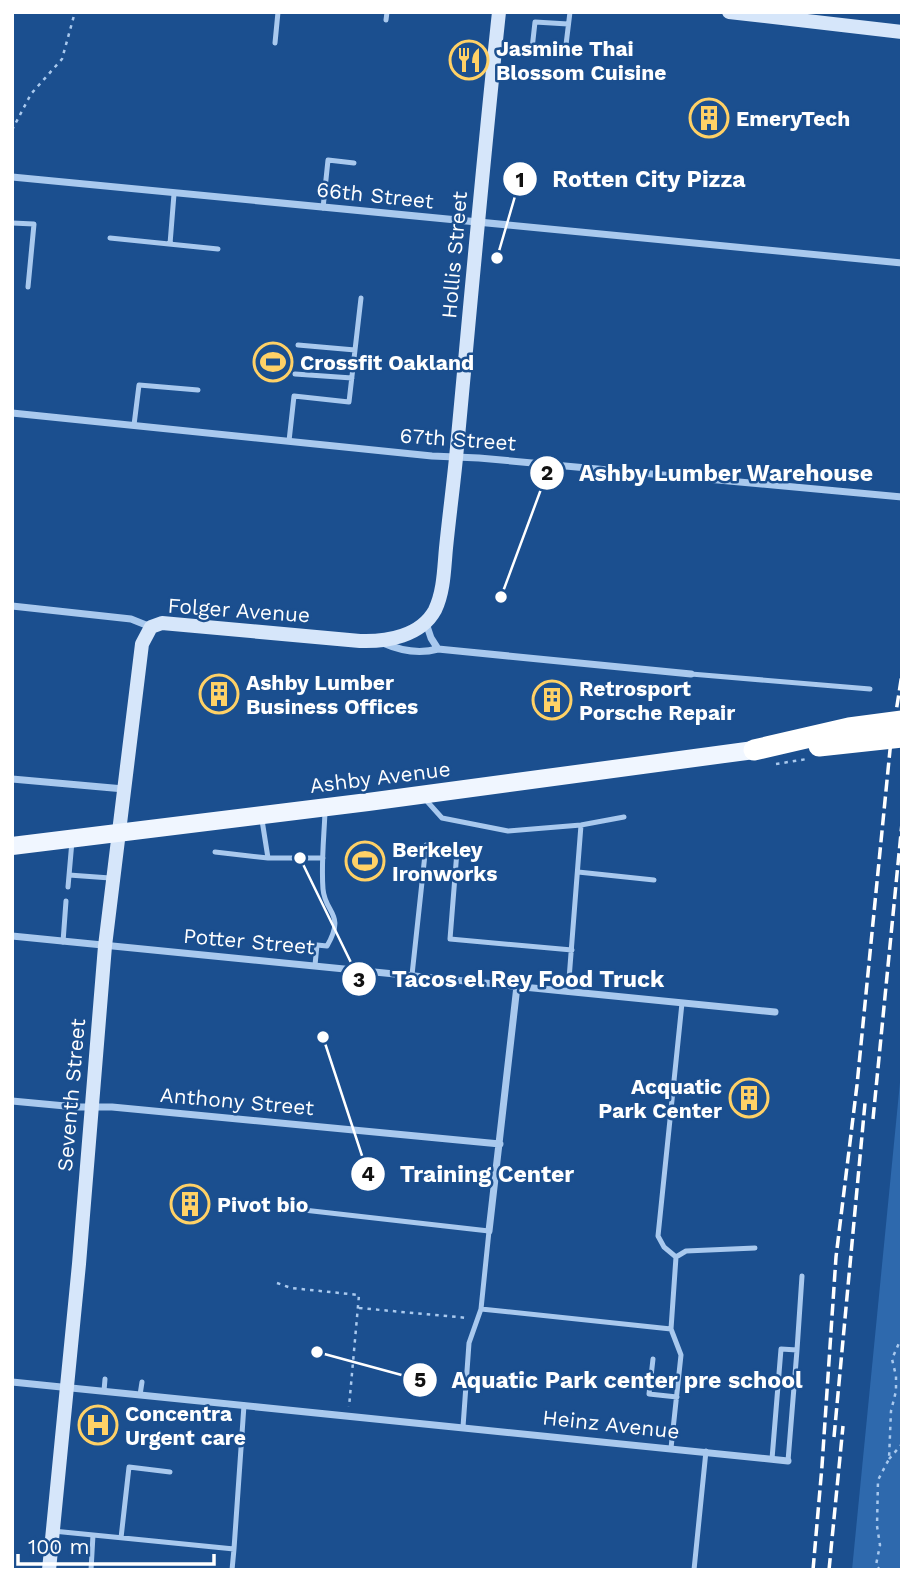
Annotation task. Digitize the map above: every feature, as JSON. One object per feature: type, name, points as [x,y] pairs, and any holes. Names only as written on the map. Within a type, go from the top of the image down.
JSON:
[{"type":"highway","points":[[754,750],[849,729],[902,721]]},
{"type":"highway","points":[[754,750],[851,744],[902,737]]},
{"type":"main road","name":"Ashby Avenue","points":[[12,846],[754,750]]},
{"type":"street","name":"Hollis Street","points":[[426,623],[441,595],[499,12]]},
{"type":"street","points":[[729,12],[902,32]]},
{"type":"street","name":"66th Street","points":[[12,177],[902,263]]},
{"type":"street","name":"67th Street","points":[[12,412],[456,457],[902,497]]},
{"type":"street","name":"Folger Avenue","points":[[12,606],[131,619],[151,627],[168,623],[360,641],[380,641],[409,633],[426,623]]},
{"type":"street","points":[[426,623],[430,638],[438,649]]},
{"type":"street","name":"Seventh Street","points":[[49,1570],[105,946],[140,653],[144,637],[151,627]]},
{"type":"street","name":"Folger Avenue","points":[[380,641],[398,650],[426,652],[438,649],[691,674]]},
{"type":"street","points":[[12,779],[125,789]]},
{"type":"street","name":"Potter Street","points":[[12,936],[775,1012]]},
{"type":"street","points":[[489,1231],[517,986]]},
{"type":"street","name":"Anthony Street","points":[[12,1101],[112,1107],[500,1144]]},
{"type":"street","name":"Heinz Avenue","points":[[12,1382],[788,1461]]},
{"type":"lane","points":[[275,43],[278,12]]},
{"type":"lane","points":[[386,20],[387,12]]},
{"type":"lane","points":[[568,24],[536,22],[532,48],[565,52],[570,12]]},
{"type":"lane","points":[[323,208],[328,160],[354,163]]},
{"type":"lane","points":[[170,244],[174,194]]},
{"type":"lane","points":[[12,223],[34,225],[28,287]]},
{"type":"lane","points":[[110,238],[218,249]]},
{"type":"lane","points":[[289,441],[294,396],[349,402],[360,298]]},
{"type":"lane","points":[[298,345],[355,350]]},
{"type":"lane","points":[[295,374],[352,378]]},
{"type":"lane","points":[[134,425],[139,385],[198,390]]},
{"type":"lane","points":[[691,674],[870,689]]},
{"type":"lane","points":[[422,795],[442,818],[500,830],[581,825],[624,817]]},
{"type":"lane","points":[[315,965],[317,946],[327,946],[332,936],[335,915],[323,893],[325,807]]},
{"type":"lane","points":[[261,815],[268,858]]},
{"type":"lane","points":[[568,992],[581,825]]},
{"type":"lane","points":[[68,887],[72,839]]},
{"type":"lane","points":[[412,975],[426,845]]},
{"type":"lane","points":[[457,851],[450,939],[572,950]]},
{"type":"lane","points":[[215,852],[268,858],[323,858]]},
{"type":"lane","points":[[578,872],[653,880]]},
{"type":"lane","points":[[69,874],[114,878]]},
{"type":"lane","points":[[63,942],[66,901]]},
{"type":"lane","points":[[676,1257],[664,1247],[658,1236],[682,1003]]},
{"type":"lane","points":[[286,1208],[489,1231],[481,1309],[469,1343],[463,1427]]},
{"type":"lane","points":[[676,1257],[687,1251],[754,1248]]},
{"type":"lane","points":[[671,1448],[681,1354],[671,1329],[676,1257]]},
{"type":"lane","points":[[788,1461],[802,1276]]},
{"type":"lane","points":[[481,1309],[671,1329]]},
{"type":"lane","points":[[772,1459],[781,1349],[797,1350]]},
{"type":"lane","points":[[653,1359],[649,1394],[677,1397]]},
{"type":"lane","points":[[104,1391],[105,1379]]},
{"type":"lane","points":[[140,1395],[142,1382]]},
{"type":"lane","points":[[232,1570],[244,1405]]},
{"type":"lane","points":[[694,1570],[706,1451]]},
{"type":"lane","points":[[121,1538],[129,1467],[170,1472]]},
{"type":"lane","points":[[53,1531],[234,1549]]},
{"type":"lane","points":[[90,1570],[93,1535]]},
{"type":"path","points":[[12,130],[31,94],[62,59],[75,12]]},
{"type":"path","points":[[277,1283],[291,1288],[359,1295],[348,1415]]},
{"type":"path","points":[[358,1308],[478,1318]]},
{"type":"path","points":[[889,1459],[891,1411],[896,1391],[892,1359],[902,1342]]},
{"type":"path","points":[[877,1568],[880,1545],[877,1526],[878,1480],[889,1459],[902,1444]]},
{"type":"shaded area","points":[[902,1062],[902,1570],[852,1570]]},
{"type":"railway","points":[[813,1570],[836,1257],[857,1085],[890,750],[902,674]]},
{"type":"railway","points":[[873,1119],[902,823]]},
{"type":"railway","points":[[834,1437],[865,1103]]},
{"type":"railway","points":[[829,1570],[843,1426]]},
{"type":"place","name":"Jasmine Thai Blossom Cuisine","points":[[469,60]]},
{"type":"place","name":"EmeryTech","points":[[709,118]]},
{"type":"place","name":"Rotten City Pizza","points":[[497,258]]},
{"type":"place","name":"Crossfit Oakland","points":[[273,362]]},
{"type":"place","name":"Ashby Lumber Warehouse","points":[[501,597]]},
{"type":"place","name":"Ashby Lumber Business Offices","points":[[219,694]]},
{"type":"place","name":"Retrosport Porsche Repair","points":[[552,700]]},
{"type":"place","name":"Tacos el Rey Food Truck","points":[[300,858]]},
{"type":"place","name":"Berkeley Ironworks","points":[[365,861]]},
{"type":"place","name":"Training Center","points":[[323,1037]]},
{"type":"place","name":"Acquatic Park Center","points":[[749,1098]]},
{"type":"place","name":"Pivot bio","points":[[190,1204]]},
{"type":"place","name":"Aquatic Park center pre school","points":[[317,1352]]},
{"type":"place","name":"Concentra Urgent care","points":[[98,1425]]}]
